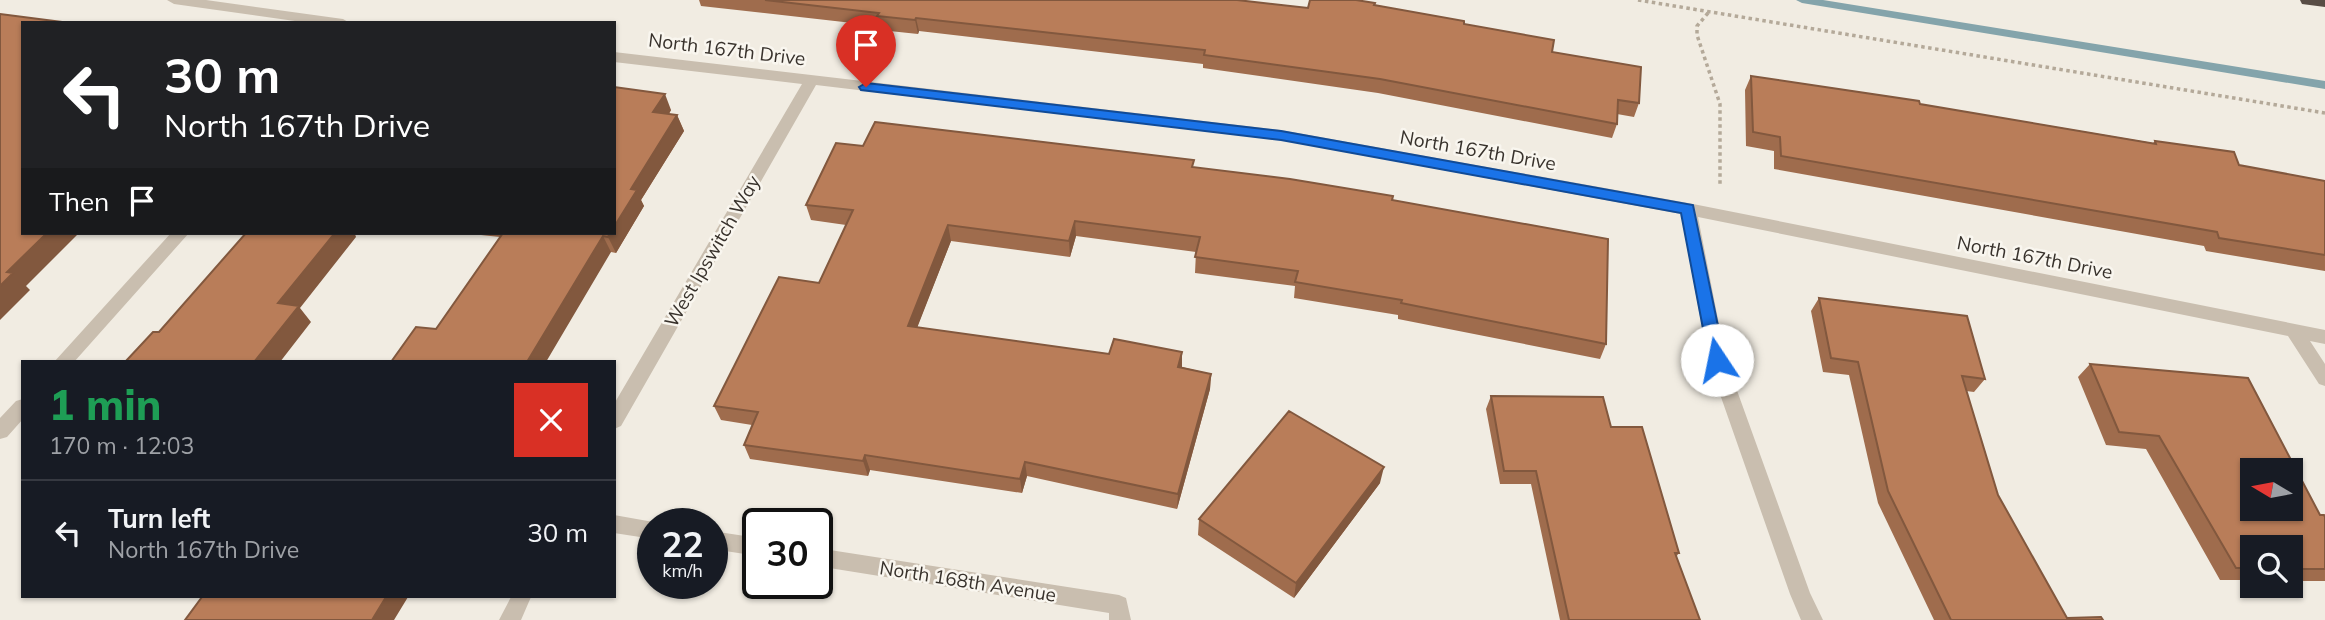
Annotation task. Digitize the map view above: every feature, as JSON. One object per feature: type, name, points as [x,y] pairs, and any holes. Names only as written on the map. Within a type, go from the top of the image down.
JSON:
[{"type":"highway","points":[[2308,0],[2325,2]]},
{"type":"street","points":[[174,0],[328,21]]},
{"type":"street","name":"North 167th Drive","points":[[616,57],[1281,135],[1688,209],[2325,337]]},
{"type":"street","name":"West Ipswitch Way","points":[[616,418],[811,81]]},
{"type":"street","points":[[1688,209],[1717,360],[1800,594],[1812,620]]},
{"type":"street","points":[[65,360],[179,235]]},
{"type":"street","points":[[2294,331],[2325,379]]},
{"type":"street","points":[[0,431],[21,408]]},
{"type":"street","points":[[616,524],[637,528]]},
{"type":"street","name":"North 168th Avenue","points":[[833,560],[1119,613]]},
{"type":"street","points":[[510,620],[521,598]]},
{"type":"path","points":[[1638,0],[2325,113]]},
{"type":"path","points":[[1708,12],[1697,26],[1697,35],[1720,104],[1720,216]]},
{"type":"building","points":[[765,0],[1237,0],[1308,8],[1310,0],[1356,0],[1464,21],[1464,24],[1554,40],[1552,52],[1641,67],[1639,103],[1618,100],[1617,124],[1380,79],[1204,55],[1205,50],[877,16],[879,13]]},
{"type":"building","points":[[0,14],[54,21],[21,21],[21,235],[45,235],[7,272],[13,273],[0,286]]},
{"type":"building","points":[[1751,76],[1919,101],[1920,104],[2156,144],[2155,141],[2234,152],[2239,165],[2325,181],[2325,255],[2219,238],[2217,232],[1781,156],[1780,137],[1753,132]]},
{"type":"building","points":[[616,87],[665,94],[653,112],[677,115],[631,189],[637,190],[616,224]]},
{"type":"building","points":[[875,122],[1194,160],[1192,167],[1290,179],[1393,196],[1392,200],[1608,239],[1606,344],[1401,303],[1402,300],[1295,282],[1298,271],[1195,257],[1200,237],[1075,221],[1069,241],[948,225],[908,326],[1109,354],[1114,339],[1182,352],[1178,367],[1211,374],[1178,494],[1025,462],[1020,479],[865,455],[863,461],[744,445],[758,412],[714,406],[779,277],[819,283],[853,210],[806,205],[836,143],[863,146]]},
{"type":"building","points":[[244,235],[333,235],[278,303],[299,306],[256,360],[127,360],[153,332],[159,332]]},
{"type":"building","points":[[502,235],[609,235],[603,236],[528,360],[392,360],[416,327],[436,329]]},
{"type":"building","points":[[1819,298],[1967,316],[1985,379],[1962,376],[1998,495],[2067,618],[2101,617],[2103,620],[1951,620],[1888,491],[1858,362],[1831,358]]},
{"type":"building","points":[[2090,364],[2248,378],[2290,458],[2240,458],[2240,522],[2303,522],[2303,483],[2320,515],[2325,517],[2325,569],[2303,569],[2303,535],[2240,535],[2240,568],[2236,568],[2159,436],[2119,432]]},
{"type":"building","points":[[1491,396],[1603,397],[1611,427],[1642,427],[1679,553],[1675,553],[1700,620],[1569,620],[1536,471],[1504,471]]},
{"type":"building","points":[[1289,411],[1384,467],[1296,583],[1199,519]]},
{"type":"building","points":[[201,598],[385,598],[372,620],[185,620]]},
{"type":"waterway","points":[[1802,0],[2325,85]]},
{"type":"route","points":[[866,87],[1281,135],[1688,209],[1717,360]]}]
